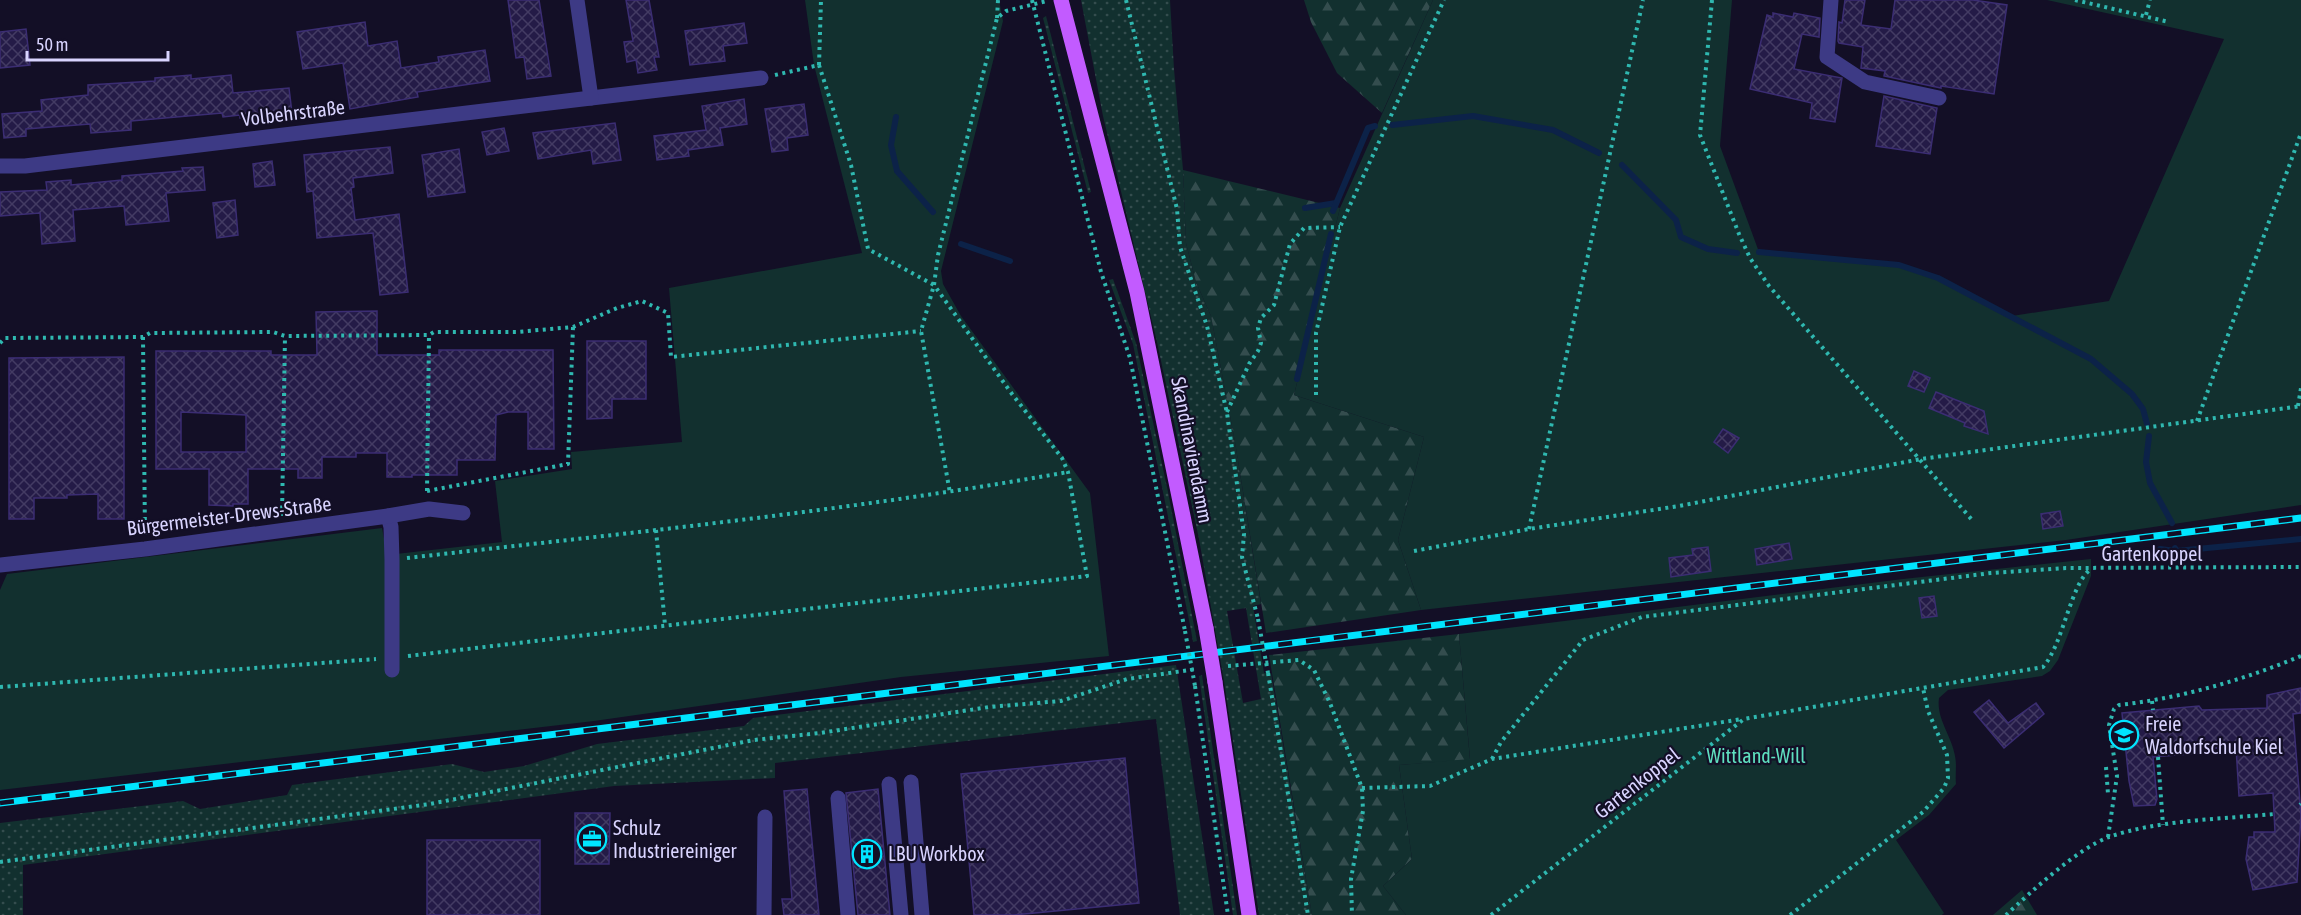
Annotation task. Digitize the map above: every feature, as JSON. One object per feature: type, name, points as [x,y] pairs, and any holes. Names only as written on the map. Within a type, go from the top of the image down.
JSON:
[{"type":"main road","name":"Skandinaviendamm","points":[[1061,0],[1137,292],[1206,628],[1249,915]]},
{"type":"street","points":[[576,0],[591,98]]},
{"type":"street","points":[[1831,0],[1827,57],[1865,82],[1939,98]]},
{"type":"street","name":"Volbehrstraße","points":[[0,166],[25,166],[761,78]]},
{"type":"street","name":"Bürgermeister-Drews-Straße","points":[[2,568],[429,509],[463,513]]},
{"type":"street","points":[[388,516],[392,560],[391,664]]},
{"type":"street","points":[[911,782],[922,915]]},
{"type":"street","points":[[890,784],[901,915]]},
{"type":"street","points":[[838,798],[848,915]]},
{"type":"street","points":[[764,915],[765,817]]},
{"type":"path","points":[[0,687],[391,664],[665,625],[1087,576],[1068,472],[1062,458],[1012,394],[934,285],[868,249],[851,165],[819,65],[821,0]]},
{"type":"path","points":[[950,494],[921,331],[997,18],[998,0]]},
{"type":"path","points":[[1126,0],[1177,209],[1180,247],[1207,326],[1227,413],[1244,534],[1242,557],[1258,619],[1268,673],[1308,915]]},
{"type":"path","points":[[1316,395],[1316,333],[1340,227],[1444,0]]},
{"type":"path","points":[[1529,529],[1643,0]]},
{"type":"path","points":[[1713,0],[1700,135],[1750,258],[1769,285],[1973,521]]},
{"type":"path","points":[[2074,0],[2169,22]]},
{"type":"path","points":[[2146,15],[2150,0]]},
{"type":"path","points":[[997,18],[1006,11],[1032,2],[1101,272],[1130,358],[1196,686],[1228,915]]},
{"type":"path","points":[[761,78],[819,65]]},
{"type":"path","points":[[2197,422],[2301,133]]},
{"type":"path","points":[[1227,413],[1261,343],[1258,328],[1261,318],[1274,305],[1290,244],[1304,228],[1340,227]]},
{"type":"path","points":[[0,343],[5,338],[143,337],[150,333],[273,332],[285,336],[429,336],[434,332],[517,332],[573,327],[617,308],[642,301],[668,313],[671,357],[921,331]]},
{"type":"path","points":[[427,491],[568,464],[573,327]]},
{"type":"path","points":[[282,531],[285,336]]},
{"type":"path","points":[[429,336],[427,491],[429,509]]},
{"type":"path","points":[[143,337],[145,549]]},
{"type":"path","points":[[1414,551],[1529,529],[1679,506],[1921,459],[2299,406],[2301,388]]},
{"type":"path","points":[[392,560],[950,494],[1068,472]]},
{"type":"path","points":[[656,530],[665,625]]},
{"type":"path","name":"Gartenkoppel","points":[[1491,915],[1744,719],[2043,667],[2059,638],[2082,580],[2092,569],[2301,567]]},
{"type":"path","points":[[1492,759],[1501,742],[1583,640],[1642,617],[1991,573],[2066,568],[2092,569]]},
{"type":"path","points":[[2108,837],[2117,776],[2109,725],[2114,709],[2120,705],[2152,701],[2250,676],[2301,656]]},
{"type":"path","points":[[1220,667],[1299,660],[1314,670],[1330,703],[1362,788],[1364,811],[1351,879],[1352,915]]},
{"type":"path","points":[[0,862],[430,804],[754,740],[820,733],[989,707],[1061,701],[1126,679],[1208,668]]},
{"type":"path","points":[[1790,915],[1923,812],[1944,788],[1948,778],[1947,754],[1928,711],[1923,688]]},
{"type":"path","points":[[2152,701],[2153,710]]},
{"type":"path","points":[[1362,788],[1430,786],[1492,759],[1744,719]]},
{"type":"path","points":[[2158,757],[2163,825]]},
{"type":"path","points":[[2106,766],[2108,794]]},
{"type":"path","points":[[2006,915],[2071,861],[2108,837],[2163,825],[2274,814]]},
{"type":"green space","points":[[805,0],[999,0],[1003,21],[941,271],[943,284],[961,316],[1090,493],[1109,656],[901,677],[594,721],[0,790],[0,590],[7,574],[382,528],[387,555],[502,542],[495,481],[572,469],[571,452],[682,442],[669,288],[862,253],[814,65]]},
{"type":"green space","points":[[1081,0],[1170,0],[1183,170],[1186,243],[1196,282],[1211,316],[1235,442],[1261,604],[1253,606],[1264,673],[1271,673],[1312,915],[1259,915],[1224,681],[1199,539],[1157,342],[1103,116]],"holes":[[[1246,608],[1261,699],[1243,703],[1227,611]]]},
{"type":"green space","points":[[1304,0],[1433,0],[1382,113],[1337,73],[1311,22]]},
{"type":"green space","points":[[1433,0],[1732,0],[1720,146],[1759,252],[1899,265],[1938,278],[2012,316],[2109,301],[2224,39],[2047,0],[2301,0],[2301,505],[2066,540],[1421,610],[1398,540],[1424,437],[1294,395],[1340,208]]},
{"type":"green space","points":[[1046,16],[1091,192],[1088,193],[1043,18]]},
{"type":"green space","points":[[1183,170],[1340,208],[1294,395],[1424,437],[1398,540],[1421,610],[1266,633],[1235,442],[1211,316],[1196,282],[1186,243]]},
{"type":"green space","points":[[1113,279],[1136,343],[1197,641],[1193,642],[1133,344],[1109,280]]},
{"type":"green space","name":"Wittland-Will","points":[[2091,559],[2091,576],[2058,660],[2050,671],[2042,676],[1948,690],[1939,698],[1940,713],[1955,756],[1956,784],[1929,815],[1896,840],[1944,913],[1942,915],[1406,915],[1383,886],[1412,859],[1399,765],[1470,759],[1459,634],[1903,579]]},
{"type":"green space","points":[[1459,634],[1470,760],[1399,765],[1412,859],[1383,886],[1406,915],[1312,915],[1269,655]]},
{"type":"green space","points":[[1176,665],[1214,915],[1180,915],[1156,719],[775,763],[775,778],[614,786],[23,865],[23,915],[0,915],[0,823],[183,801],[200,809],[287,795],[292,785],[452,764],[484,772],[524,766],[597,744],[744,726],[753,718]]},
{"type":"green space","points":[[1202,675],[1237,915],[1233,915],[1199,676]]},
{"type":"green space","points":[[2022,890],[2037,915],[1993,915]]},
{"type":"building","points":[[508,0],[539,0],[551,76],[527,79],[524,57],[516,58]]},
{"type":"building","points":[[626,0],[649,0],[659,57],[654,57],[657,70],[638,73],[636,60],[627,62],[624,42],[633,41]]},
{"type":"building","points":[[1845,0],[1865,0],[1861,25],[1891,29],[1895,0],[1973,0],[2007,5],[1994,94],[1941,86],[1941,88],[1884,76],[1885,71],[1861,68],[1863,47],[1838,41],[1839,22],[1842,23]]},
{"type":"building","points":[[1773,13],[1793,17],[1794,13],[1820,18],[1819,37],[1802,34],[1794,69],[1842,78],[1835,122],[1810,118],[1812,103],[1750,89],[1767,15],[1773,17]]},
{"type":"building","points":[[365,22],[368,46],[397,41],[401,68],[439,62],[438,57],[485,50],[490,81],[417,92],[418,97],[350,109],[343,63],[303,69],[297,32]]},
{"type":"building","points":[[744,23],[747,43],[723,46],[725,61],[690,65],[685,31]]},
{"type":"building","points":[[26,29],[30,65],[0,68],[0,32]]},
{"type":"building","points":[[191,75],[191,79],[231,75],[233,93],[289,88],[292,113],[240,118],[240,115],[223,117],[222,113],[131,121],[131,130],[91,133],[90,124],[26,129],[26,136],[4,138],[2,114],[42,111],[41,100],[88,95],[88,85],[155,81],[155,78]]},
{"type":"building","points":[[1884,96],[1937,108],[1930,154],[1876,146]]},
{"type":"building","points":[[744,99],[747,124],[720,128],[723,145],[688,150],[689,156],[657,160],[654,136],[706,130],[702,106]]},
{"type":"building","points":[[804,104],[808,135],[787,138],[788,150],[772,152],[765,109]]},
{"type":"building","points":[[615,123],[621,160],[593,164],[591,150],[538,159],[533,133]]},
{"type":"building","points":[[504,128],[509,151],[487,155],[482,132]]},
{"type":"building","points":[[390,147],[393,173],[353,178],[354,187],[351,188],[355,220],[399,214],[408,292],[380,295],[373,233],[317,238],[313,191],[307,192],[304,155]]},
{"type":"building","points":[[459,149],[465,192],[428,197],[422,155]]},
{"type":"building","points":[[272,161],[275,185],[255,187],[253,164]]},
{"type":"building","points":[[203,167],[205,190],[166,193],[169,221],[126,225],[124,206],[73,210],[75,241],[42,244],[40,213],[0,216],[0,192],[47,190],[46,182],[71,180],[71,185],[122,180],[122,176]]},
{"type":"building","points":[[235,200],[238,235],[217,238],[213,203]]},
{"type":"building","points":[[377,311],[377,355],[439,355],[439,350],[553,350],[554,449],[528,449],[528,412],[508,412],[496,415],[495,460],[457,460],[457,475],[387,477],[387,453],[356,453],[356,457],[322,457],[322,478],[298,478],[298,469],[248,469],[248,504],[233,504],[233,506],[209,505],[209,469],[156,469],[156,351],[271,351],[271,355],[317,355],[316,312]],"holes":[[[181,412],[246,415],[246,452],[181,452]]]},
{"type":"building","points":[[587,341],[646,341],[646,399],[612,399],[612,418],[587,419]]},
{"type":"building","points":[[124,357],[124,519],[98,519],[98,494],[67,495],[67,498],[34,498],[34,519],[9,519],[9,358]]},
{"type":"building","points":[[1914,371],[1930,378],[1924,392],[1908,386]]},
{"type":"building","points":[[1936,392],[1984,411],[1988,434],[1964,426],[1965,423],[1929,408]]},
{"type":"building","points":[[1723,429],[1739,438],[1728,453],[1714,442]]},
{"type":"building","points":[[2060,511],[2063,526],[2043,529],[2041,514]]},
{"type":"building","points":[[1789,543],[1792,559],[1757,565],[1755,549]]},
{"type":"building","points":[[1708,547],[1711,571],[1671,577],[1669,558],[1693,555],[1692,549]]},
{"type":"building","points":[[1934,596],[1937,616],[1922,618],[1919,598]]},
{"type":"building","points":[[2301,688],[2301,713],[2293,714],[2301,815],[2297,882],[2253,890],[2246,859],[2249,837],[2254,837],[2254,832],[2275,832],[2273,793],[2239,796],[2236,747],[2205,749],[2201,753],[2153,757],[2157,799],[2155,805],[2134,806],[2122,713],[2199,706],[2202,710],[2267,708],[2267,695]]},
{"type":"building","points":[[1989,700],[2008,723],[2036,703],[2044,714],[2004,748],[1974,712]]},
{"type":"building","points":[[1125,758],[1139,903],[1014,915],[974,915],[961,774]]},
{"type":"building","points":[[807,789],[819,915],[784,915],[782,899],[792,899],[784,791]]},
{"type":"building","name":"LBU Workbox","points":[[878,789],[890,915],[858,915],[846,793]]},
{"type":"building","name":"Schulz Industriereiniger","points":[[575,813],[610,813],[609,864],[575,864]]},
{"type":"building","points":[[427,840],[540,840],[540,915],[427,915]]},
{"type":"waterway","points":[[1392,125],[1473,116],[1553,130],[1599,153]]},
{"type":"waterway","points":[[896,117],[891,145],[897,171],[933,212]]},
{"type":"waterway","points":[[1333,211],[1368,128],[1375,126]]},
{"type":"waterway","points":[[1622,165],[1676,220],[1681,237],[1708,249],[1737,253]]},
{"type":"waterway","points":[[1305,208],[1336,203]]},
{"type":"waterway","points":[[1297,379],[1331,234]]},
{"type":"waterway","points":[[961,244],[1010,261]]},
{"type":"waterway","points":[[1759,252],[1899,265],[1938,278],[2091,359],[2132,394],[2143,409],[2147,424]]},
{"type":"waterway","points":[[2149,436],[2146,462],[2150,483],[2172,523]]},
{"type":"waterway","points":[[2175,548],[2176,551],[2301,539]]},
{"type":"waterway","points":[[2160,549],[2176,551]]},
{"type":"railway","points":[[0,803],[2301,518]]},
{"type":"place","name":"Freie Waldorfschule Kiel","points":[[2124,735]]},
{"type":"place","name":"Schulz Industriereiniger","points":[[592,839]]},
{"type":"place","name":"LBU Workbox","points":[[867,854]]}]
